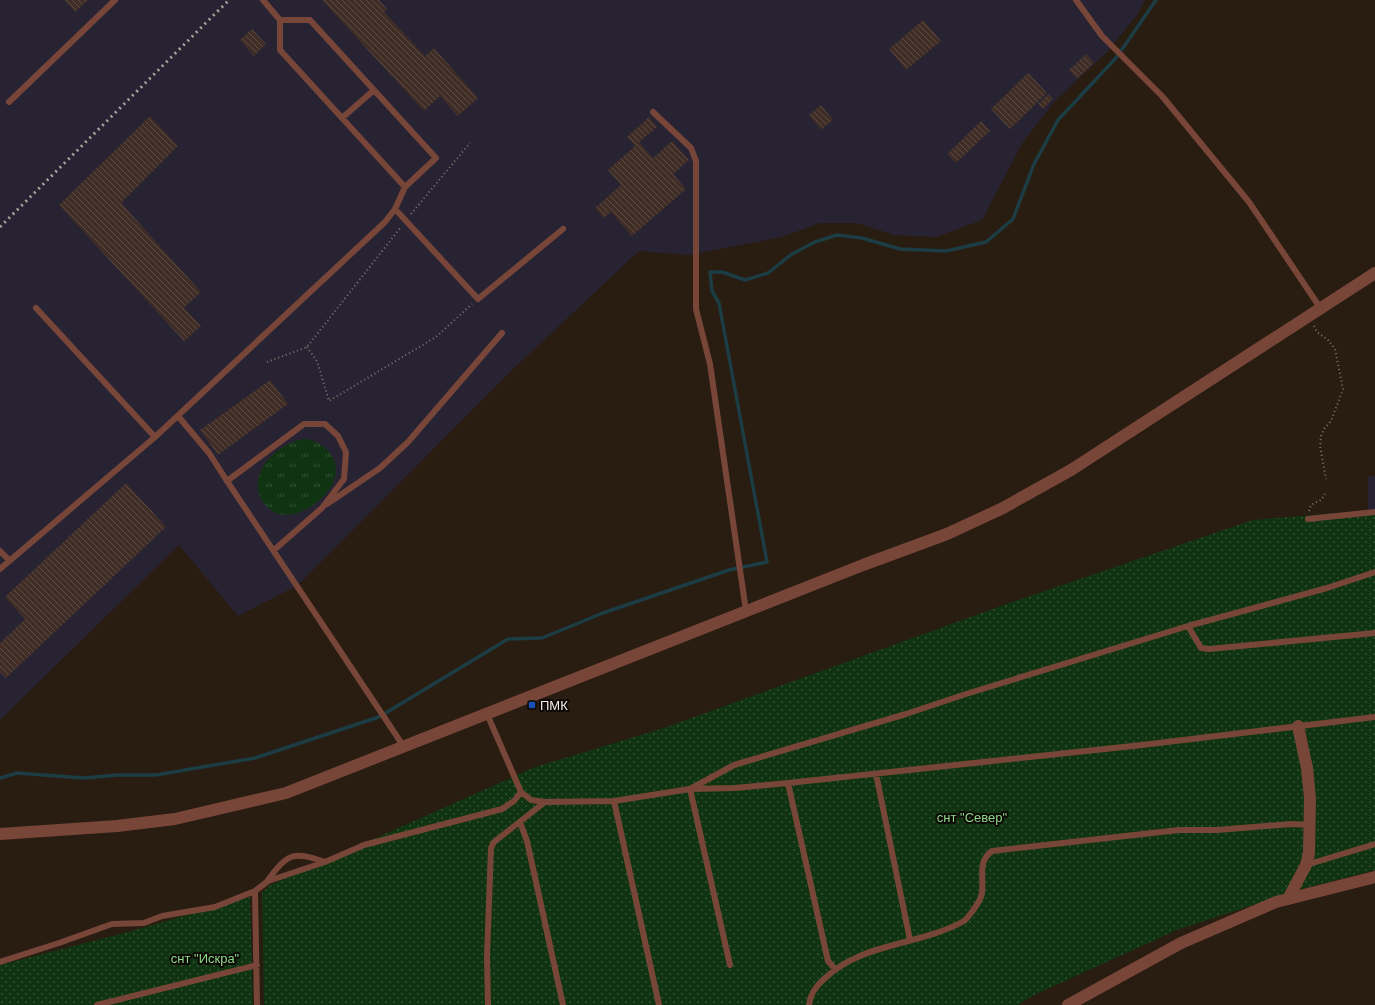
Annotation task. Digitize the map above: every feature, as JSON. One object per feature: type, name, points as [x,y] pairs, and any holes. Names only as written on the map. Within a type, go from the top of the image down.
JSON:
[{"type":"street","points":[[0,834],[117,826],[175,819],[286,793],[746,611],[947,534],[1003,508],[1071,470],[1375,273]]},
{"type":"street","points":[[1288,898],[1306,865],[1309,853],[1310,798],[1307,768],[1298,726]]},
{"type":"street","points":[[1068,1005],[1181,943],[1288,898],[1375,877]]},
{"type":"lane","points":[[9,102],[115,0]]},
{"type":"lane","points":[[263,0],[280,20],[280,50],[405,187]]},
{"type":"lane","points":[[1076,0],[1102,36],[1162,96],[1249,202],[1321,309]]},
{"type":"lane","points":[[0,570],[9,560],[155,437],[385,222],[395,209],[405,187],[436,158],[310,20],[280,20]]},
{"type":"lane","points":[[342,118],[374,90]]},
{"type":"lane","points":[[653,112],[691,148],[696,161],[696,309],[710,364],[746,611]]},
{"type":"lane","points":[[395,209],[478,299],[563,229]]},
{"type":"lane","points":[[36,308],[155,437]]},
{"type":"lane","points":[[274,550],[322,508],[380,468],[408,442],[502,333]]},
{"type":"lane","points":[[178,416],[208,453],[404,747]]},
{"type":"lane","points":[[227,482],[304,424],[325,424],[338,436],[346,452],[344,478],[322,508]]},
{"type":"lane","points":[[1308,519],[1375,512]]},
{"type":"lane","points":[[0,551],[9,560]]},
{"type":"lane","points":[[690,789],[734,766],[1188,626],[1327,588],[1375,572]]},
{"type":"lane","points":[[1188,626],[1201,648],[1209,649],[1375,633]]},
{"type":"lane","points":[[487,714],[521,792],[531,800],[545,802],[614,802],[690,789],[735,788],[876,774],[1142,745],[1375,717]]},
{"type":"lane","points":[[876,774],[910,940]]},
{"type":"lane","points":[[788,783],[828,961],[835,969]]},
{"type":"lane","points":[[690,789],[730,965]]},
{"type":"lane","points":[[268,881],[325,862],[364,845],[393,836],[502,809],[514,801],[521,792]]},
{"type":"lane","points":[[488,1005],[487,956],[491,848],[494,842],[545,802]]},
{"type":"lane","points":[[614,802],[659,1005]]},
{"type":"lane","points":[[520,822],[527,841],[547,926],[563,1005]]},
{"type":"lane","points":[[809,1005],[812,994],[819,984],[835,969],[866,952],[929,935],[966,920],[978,904],[982,894],[982,864],[985,856],[992,851],[1179,830],[1217,830],[1291,824],[1310,825]]},
{"type":"lane","points":[[1306,865],[1375,844]]},
{"type":"lane","points":[[0,962],[112,924],[144,923],[162,916],[215,906],[255,891],[268,881],[281,864],[291,856],[304,855],[325,862]]},
{"type":"lane","points":[[255,891],[258,1005]]},
{"type":"lane","points":[[97,1005],[257,965]]},
{"type":"path","points":[[266,362],[307,347],[406,220],[470,143]]},
{"type":"path","points":[[307,347],[317,361],[329,401],[436,337],[478,299]]},
{"type":"path","points":[[1309,316],[1317,332],[1328,340],[1335,349],[1343,389],[1331,421],[1324,429],[1321,436],[1320,446],[1326,480]]},
{"type":"path","points":[[1308,519],[1311,505],[1321,500],[1325,494]]},
{"type":"shaded area","points":[[0,0],[1145,0],[1137,15],[1107,52],[1055,101],[1023,142],[982,220],[936,237],[894,235],[857,223],[820,223],[782,237],[688,255],[639,251],[512,370],[298,585],[238,616],[179,545],[0,720]]},
{"type":"shaded area","points":[[1375,476],[1375,510],[1368,510],[1368,477]]},
{"type":"green space","points":[[305,439],[320,444],[331,454],[336,467],[336,475],[333,483],[324,496],[309,508],[292,514],[284,515],[276,513],[267,507],[261,499],[258,489],[258,479],[268,460],[276,452],[295,441]]},
{"type":"green space","name":"снт \"Север\"","points":[[1375,510],[1375,870],[1302,889],[1177,930],[1034,995],[1018,1005],[264,1005],[262,893],[270,885],[535,767],[664,728],[1012,602],[1253,520]]},
{"type":"green space","name":"снт \"Искра\"","points":[[250,897],[253,1005],[0,1005],[0,965],[128,932]]},
{"type":"building","points":[[64,0],[88,0],[75,12]]},
{"type":"building","points":[[322,0],[379,0],[387,9],[384,12],[425,56],[434,48],[478,98],[458,116],[440,96],[424,111]]},
{"type":"building","points":[[923,20],[941,41],[906,70],[889,49]]},
{"type":"building","points":[[252,29],[266,44],[254,56],[240,40]]},
{"type":"building","points":[[1086,54],[1094,63],[1077,79],[1069,70]]},
{"type":"building","points":[[1028,73],[1047,93],[1010,129],[991,109]]},
{"type":"building","points":[[1048,94],[1053,99],[1043,109],[1038,104]]},
{"type":"building","points":[[821,105],[833,120],[821,130],[809,115]]},
{"type":"building","points":[[150,116],[178,146],[121,203],[201,292],[184,308],[201,326],[184,341],[59,205]]},
{"type":"building","points":[[649,117],[657,127],[639,142],[653,158],[672,141],[689,160],[673,174],[686,189],[632,236],[611,212],[604,218],[595,208],[621,185],[608,170],[635,146],[627,137]]},
{"type":"building","points":[[981,121],[990,131],[956,163],[947,154]]},
{"type":"building","points":[[270,380],[288,404],[218,455],[200,430]]},
{"type":"building","points":[[126,483],[166,527],[6,678],[0,672],[0,643],[25,619],[5,597]]},
{"type":"waterway","points":[[0,778],[17,773],[84,778],[118,775],[156,775],[255,758],[379,717],[508,639],[542,638],[603,613],[729,570],[767,562],[719,303],[712,291],[710,272],[722,272],[745,280],[768,273],[792,254],[815,242],[837,235],[862,238],[900,249],[946,251],[986,242],[1013,219],[1034,164],[1058,120],[1116,58],[1156,0]]},
{"type":"railway","points":[[0,227],[229,0]]},
{"type":"place","name":"ПМК","points":[[532,705]]}]
